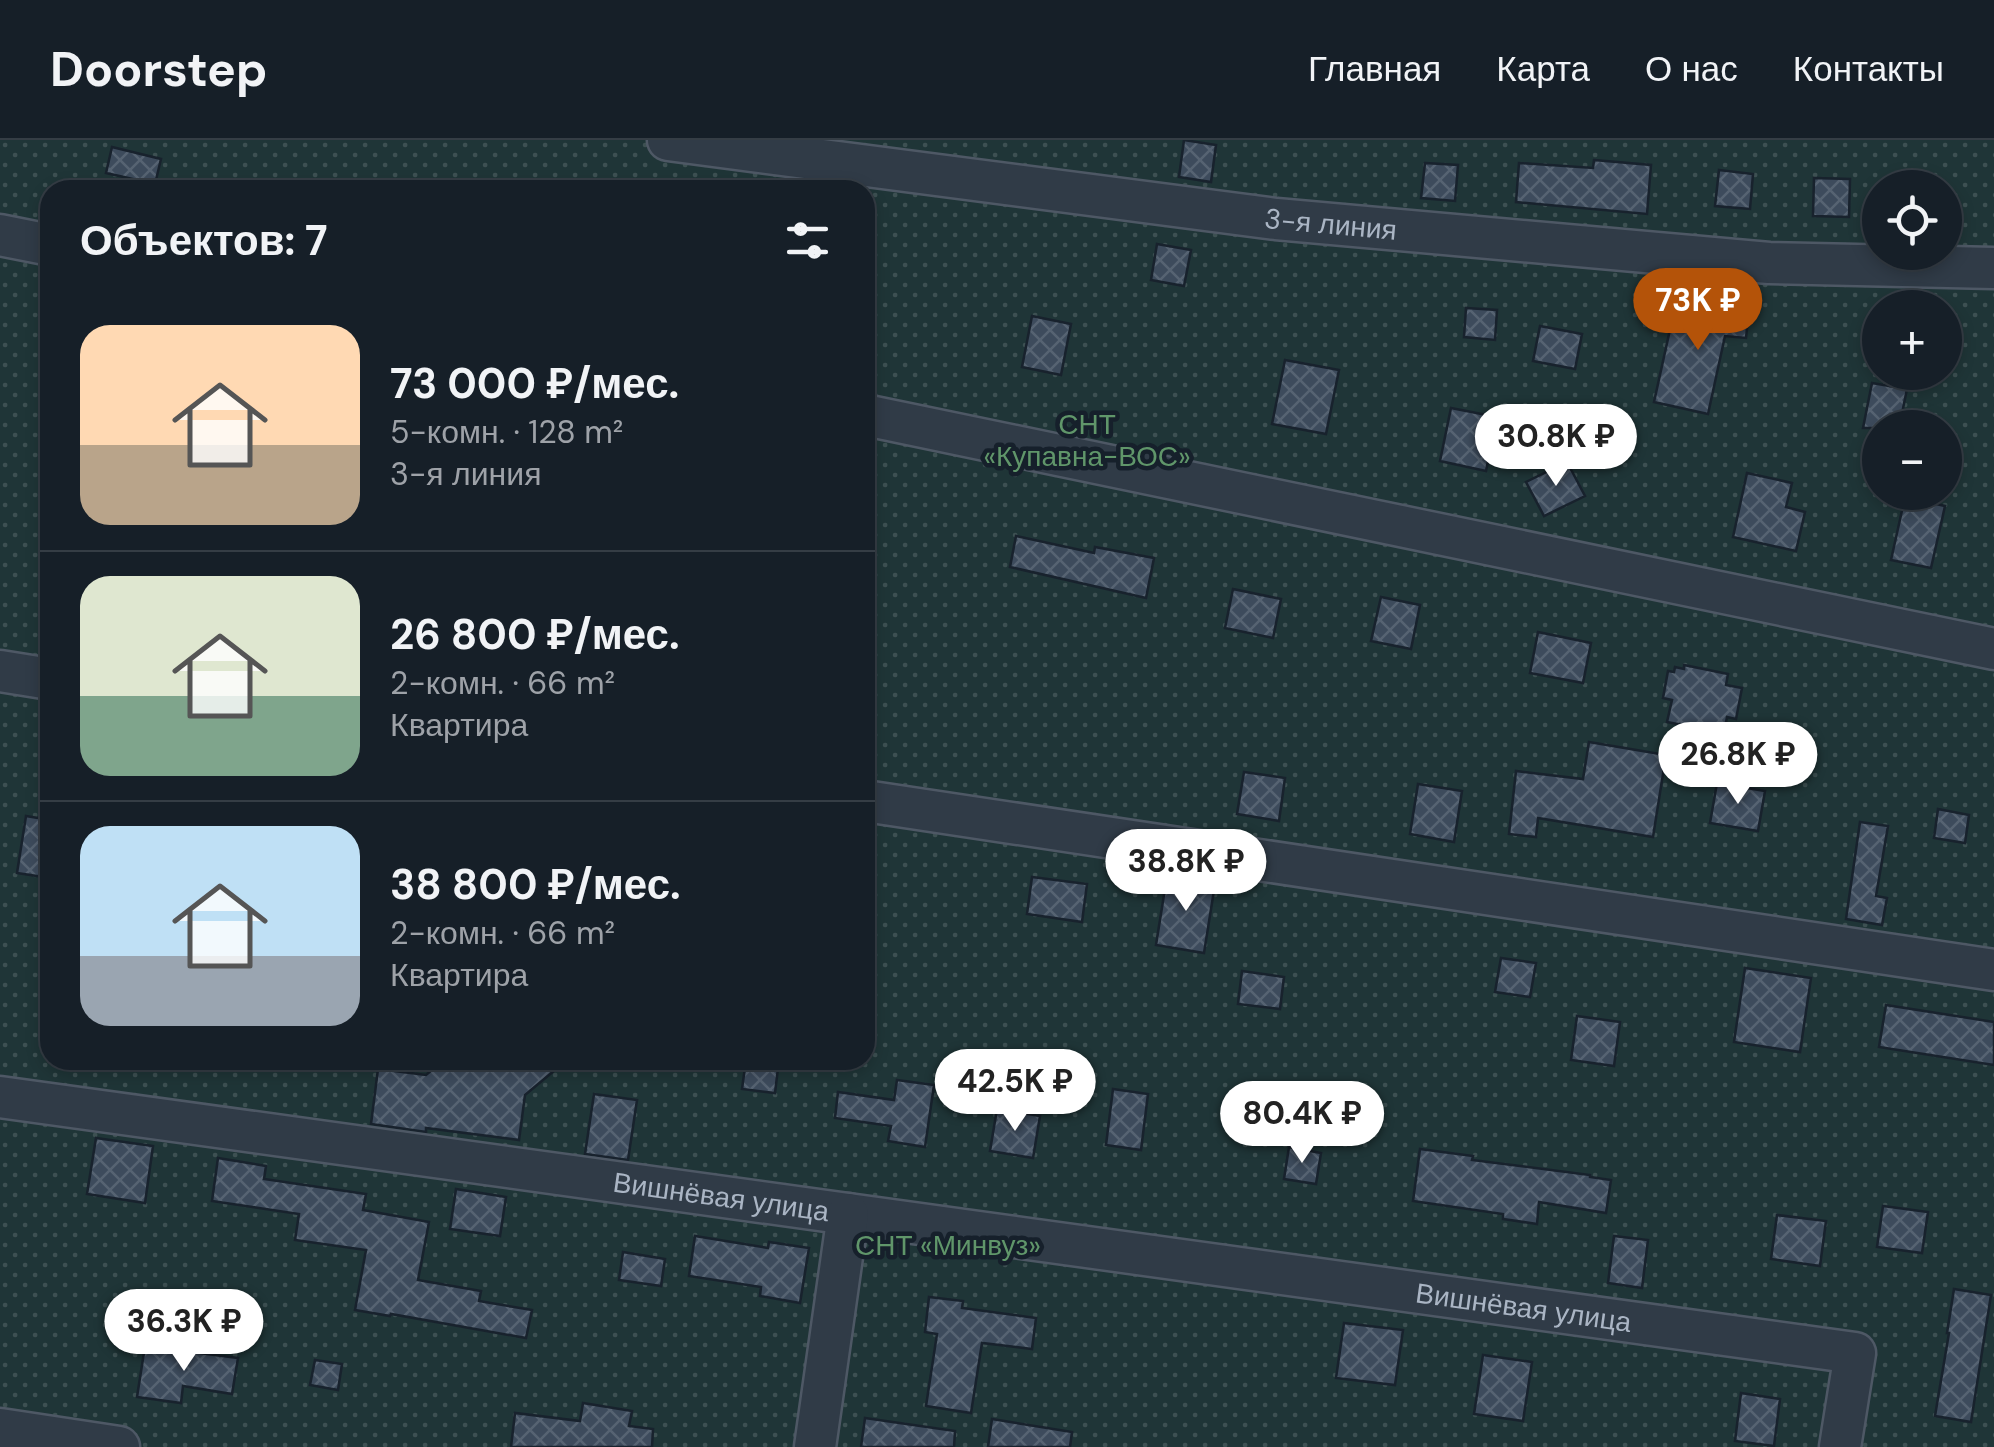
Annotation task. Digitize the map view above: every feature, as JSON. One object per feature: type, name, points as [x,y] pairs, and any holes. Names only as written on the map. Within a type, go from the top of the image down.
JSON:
[{"type":"street","name":"3-я линия","points":[[668,140],[1276,218],[1769,263],[1994,268]]},
{"type":"street","points":[[0,235],[40,244]]},
{"type":"street","points":[[875,417],[1994,649]]},
{"type":"street","points":[[0,671],[40,677]]},
{"type":"street","points":[[875,802],[1994,970]]},
{"type":"street","name":"Вишнёвая улица","points":[[0,1097],[1855,1354],[1840,1447]]},
{"type":"street","points":[[815,1447],[848,1214]]},
{"type":"street","points":[[0,1429],[119,1447]]},
{"type":"green space","points":[[0,140],[1994,140],[1994,1447],[0,1447]]},
{"type":"building","points":[[1184,140],[1216,145],[1211,182],[1179,177]]},
{"type":"building","points":[[112,147],[161,159],[156,180],[106,173]]},
{"type":"building","points":[[1594,160],[1651,165],[1647,214],[1516,202],[1519,163],[1593,168]]},
{"type":"building","points":[[1425,163],[1458,165],[1455,201],[1421,198]]},
{"type":"building","points":[[1719,170],[1753,174],[1750,209],[1715,206]]},
{"type":"building","points":[[1814,178],[1850,179],[1849,217],[1813,216]]},
{"type":"building","points":[[1157,244],[1191,250],[1184,286],[1151,280]]},
{"type":"building","points":[[1717,297],[1750,300],[1746,338],[1725,336],[1708,414],[1654,402],[1675,307],[1716,312]]},
{"type":"building","points":[[1466,308],[1497,310],[1495,340],[1464,337]]},
{"type":"building","points":[[1032,316],[1071,324],[1061,375],[1022,367]]},
{"type":"building","points":[[1540,326],[1582,334],[1575,369],[1533,361]]},
{"type":"building","points":[[1285,360],[1339,370],[1326,434],[1272,424]]},
{"type":"building","points":[[1871,390],[1907,390],[1903,410],[1867,410]]},
{"type":"building","points":[[1451,408],[1497,417],[1486,471],[1440,461]]},
{"type":"building","points":[[1567,462],[1585,496],[1544,516],[1526,482]]},
{"type":"building","points":[[1747,473],[1792,483],[1786,507],[1805,512],[1796,551],[1733,537]]},
{"type":"building","points":[[1902,510],[1944,510],[1931,568],[1891,560]]},
{"type":"building","points":[[1016,536],[1094,553],[1095,547],[1154,558],[1146,598],[1010,567]]},
{"type":"building","points":[[1233,589],[1281,599],[1273,638],[1225,628]]},
{"type":"building","points":[[1381,597],[1420,605],[1411,649],[1371,641]]},
{"type":"building","points":[[1538,632],[1591,643],[1583,683],[1530,673]]},
{"type":"building","points":[[1684,665],[1728,674],[1726,685],[1742,688],[1736,719],[1727,717],[1724,733],[1667,722],[1672,700],[1663,698],[1668,671],[1674,672],[1675,667],[1684,669]]},
{"type":"building","points":[[1589,742],[1666,755],[1653,837],[1538,818],[1536,837],[1509,834],[1516,771],[1583,779]]},
{"type":"building","points":[[1244,772],[1285,778],[1279,821],[1237,814]]},
{"type":"building","points":[[1717,783],[1765,791],[1758,831],[1710,823]]},
{"type":"building","points":[[1418,784],[1462,791],[1454,842],[1410,834]]},
{"type":"building","points":[[1938,809],[1969,815],[1965,843],[1934,838]]},
{"type":"building","points":[[26,816],[40,818],[40,876],[17,873]]},
{"type":"building","points":[[1860,822],[1888,826],[1876,896],[1887,898],[1882,925],[1846,919]]},
{"type":"building","points":[[1167,876],[1215,884],[1204,953],[1156,945]]},
{"type":"building","points":[[1032,877],[1087,884],[1082,922],[1027,914]]},
{"type":"building","points":[[1501,958],[1536,963],[1530,997],[1495,992]]},
{"type":"building","points":[[1745,968],[1811,978],[1800,1052],[1734,1042]]},
{"type":"building","points":[[1242,971],[1284,977],[1280,1009],[1238,1004]]},
{"type":"building","points":[[1886,1005],[1994,1022],[1994,1065],[1879,1047]]},
{"type":"building","points":[[1577,1016],[1620,1022],[1614,1066],[1571,1060]]},
{"type":"building","points":[[378,1070],[426,1075],[432,1070],[555,1070],[525,1095],[519,1140],[371,1124]]},
{"type":"building","points":[[745,1070],[778,1070],[775,1093],[742,1089]]},
{"type":"building","points":[[897,1080],[934,1085],[925,1147],[888,1141],[891,1126],[835,1118],[838,1092],[894,1100]]},
{"type":"building","points":[[1113,1089],[1148,1094],[1141,1150],[1106,1145]]},
{"type":"building","points":[[594,1094],[637,1100],[628,1160],[585,1154]]},
{"type":"building","points":[[997,1109],[1040,1116],[1033,1158],[990,1151]]},
{"type":"building","points":[[96,1138],[153,1146],[145,1203],[87,1194]]},
{"type":"building","points":[[1289,1147],[1321,1153],[1316,1184],[1284,1179]]},
{"type":"building","points":[[1420,1149],[1611,1180],[1606,1213],[1539,1202],[1537,1224],[1503,1219],[1503,1214],[1413,1201]]},
{"type":"building","points":[[218,1158],[266,1166],[264,1179],[366,1194],[363,1210],[429,1222],[418,1280],[481,1291],[479,1301],[532,1310],[526,1338],[355,1310],[366,1250],[295,1240],[299,1214],[212,1201]]},
{"type":"building","points":[[456,1189],[506,1197],[500,1236],[450,1229]]},
{"type":"building","points":[[1883,1206],[1928,1212],[1922,1253],[1877,1247]]},
{"type":"building","points":[[1777,1215],[1826,1221],[1820,1266],[1771,1259]]},
{"type":"building","points":[[695,1236],[768,1248],[769,1242],[809,1248],[800,1303],[760,1296],[761,1287],[689,1276]]},
{"type":"building","points":[[1614,1236],[1648,1240],[1642,1288],[1608,1283]]},
{"type":"building","points":[[623,1252],[665,1259],[661,1286],[619,1280]]},
{"type":"building","points":[[1954,1289],[1991,1295],[1971,1422],[1935,1416]]},
{"type":"building","points":[[929,1297],[963,1301],[962,1308],[1036,1318],[1032,1349],[982,1343],[971,1413],[926,1406],[937,1334],[925,1332]]},
{"type":"building","points":[[1344,1323],[1403,1330],[1395,1385],[1336,1378]]},
{"type":"building","points":[[145,1346],[238,1358],[232,1394],[183,1386],[181,1403],[137,1397]]},
{"type":"building","points":[[1483,1355],[1532,1362],[1523,1421],[1474,1414]]},
{"type":"building","points":[[315,1360],[342,1364],[338,1390],[310,1385]]},
{"type":"building","points":[[1741,1393],[1780,1399],[1774,1446],[1735,1441]]},
{"type":"building","points":[[583,1403],[632,1411],[629,1426],[653,1429],[652,1447],[511,1447],[515,1413],[580,1421]]},
{"type":"building","points":[[865,1418],[955,1431],[954,1447],[861,1447]]},
{"type":"building","points":[[992,1419],[1072,1432],[1070,1447],[988,1447]]},
{"type":"park label","name":"СНТ «Купавна-ВОС»","points":[[1087,440]]},
{"type":"park label","name":"СНТ «Минвуз»","points":[[948,1245]]}]
